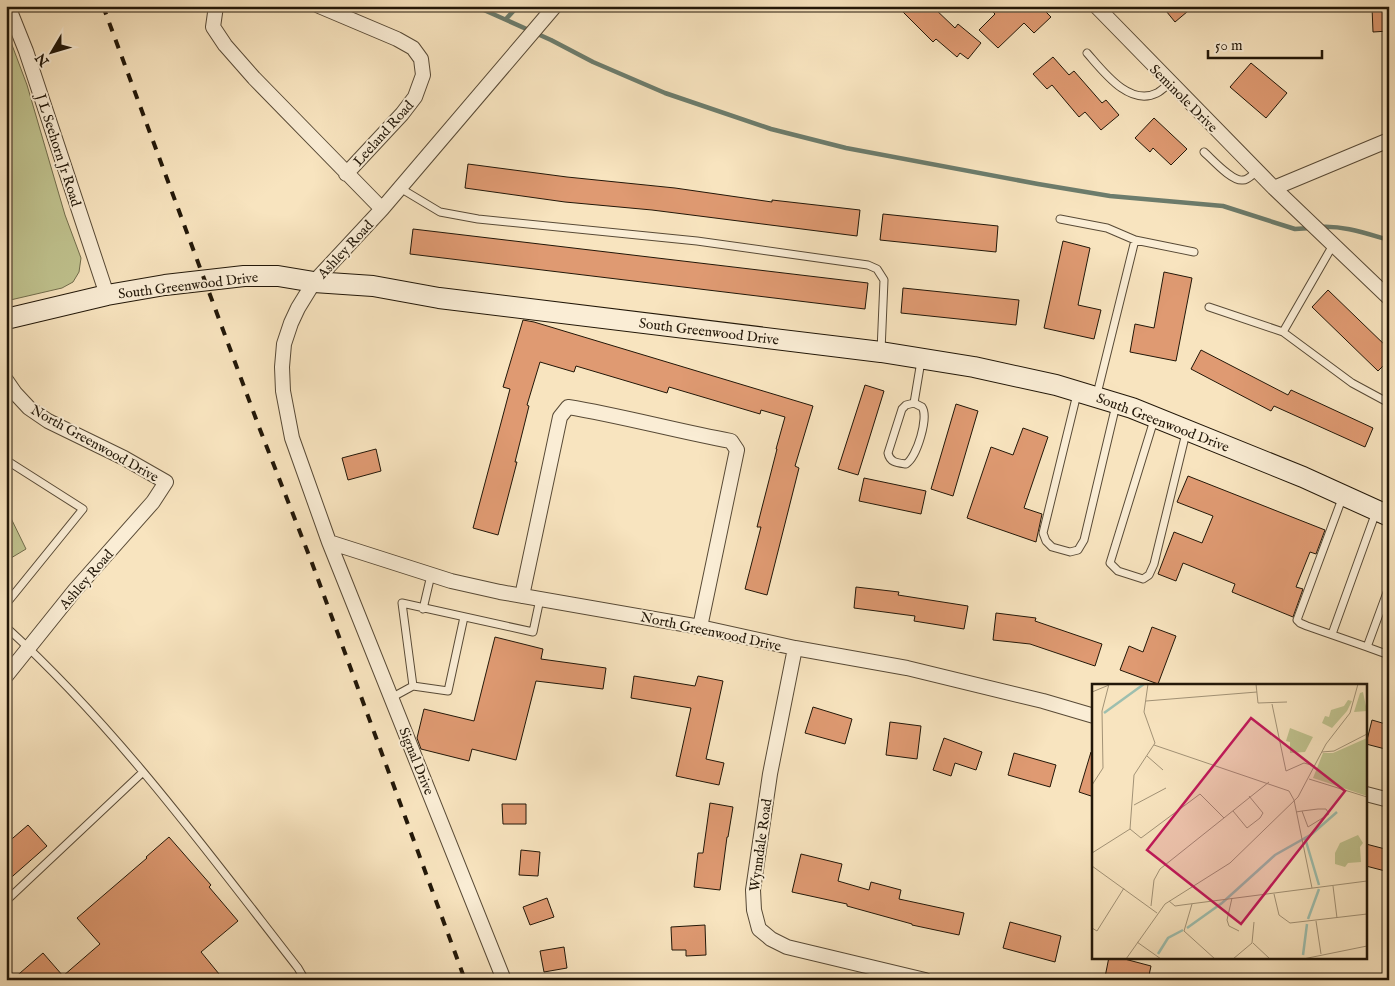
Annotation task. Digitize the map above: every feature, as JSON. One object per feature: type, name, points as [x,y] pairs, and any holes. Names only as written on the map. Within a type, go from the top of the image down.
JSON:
[{"type":"street","name":"J L Seehorn Jr Road","points":[[8,6],[31,68],[107,295]]},
{"type":"street","name":"Leeland Road","points":[[216,6],[213,28],[225,45],[254,78],[382,209]]},
{"type":"street","name":"Leeland Road","points":[[319,6],[397,39],[413,48],[421,59],[423,75],[415,98],[346,174]]},
{"type":"street","name":"Ashley Road","points":[[329,542],[292,438],[283,391],[282,367],[284,344],[298,308],[314,282],[382,209],[555,6]]},
{"type":"street","name":"Seminole Drive","points":[[1096,6],[1170,84],[1274,188],[1389,298]]},
{"type":"street","points":[[1274,188],[1389,140]]},
{"type":"street","name":"South Greenwood Drive","points":[[6,319],[107,295],[165,285],[244,276],[278,276],[314,282],[373,286],[438,298],[881,352],[974,367],[1056,385],[1116,403],[1303,477],[1383,514]]},
{"type":"street","name":"North Greenwood Drive","points":[[6,380],[29,408],[48,421],[124,458],[166,482]]},
{"type":"street","points":[[522,596],[560,417],[568,407],[611,414],[731,441],[737,450],[700,627]]},
{"type":"street","name":"Ashley Road","points":[[6,676],[75,590],[153,502],[166,482]]},
{"type":"street","name":"North Greenwood Drive","points":[[329,542],[451,581],[907,668],[1044,701],[1092,715]]},
{"type":"street","name":"Signal Drive","points":[[329,542],[504,980]]},
{"type":"street","name":"Wynndale Road","points":[[795,648],[770,774],[753,890],[754,910],[759,929],[771,939],[787,947],[924,980]]},
{"type":"street","points":[[1368,795],[1389,800]]},
{"type":"lane","points":[[1087,53],[1106,74],[1127,92],[1139,96],[1148,96],[1157,93],[1170,84]]},
{"type":"lane","points":[[1204,152],[1227,173],[1241,180],[1245,180],[1257,171]]},
{"type":"lane","points":[[400,188],[440,212],[478,219],[697,241],[868,265],[877,269],[884,280],[881,352]]},
{"type":"lane","points":[[1060,219],[1107,228],[1135,240],[1194,252]]},
{"type":"lane","points":[[1116,403],[1084,540],[1078,550],[1070,552],[1052,547],[1046,541],[1043,533],[1135,240]]},
{"type":"lane","points":[[1283,332],[1333,245]]},
{"type":"lane","points":[[1209,307],[1283,332],[1352,383],[1389,403]]},
{"type":"lane","points":[[914,403],[922,358]]},
{"type":"lane","points":[[914,403],[922,406],[925,415],[916,452],[906,464],[897,463],[891,460],[888,453],[902,409],[906,405],[914,403]]},
{"type":"lane","points":[[1155,417],[1110,563],[1118,571],[1142,579],[1149,575],[1154,564],[1187,430]]},
{"type":"lane","points":[[6,460],[83,509],[6,604]]},
{"type":"lane","points":[[1343,495],[1297,620],[1307,626],[1389,654]]},
{"type":"lane","points":[[1332,634],[1383,514]]},
{"type":"lane","points":[[423,609],[431,575]]},
{"type":"lane","points":[[1367,647],[1389,587]]},
{"type":"lane","points":[[413,686],[402,604],[533,632],[540,599]]},
{"type":"lane","points":[[391,698],[413,686],[448,690],[464,617]]},
{"type":"lane","points":[[6,628],[29,648],[111,734],[198,839],[298,968],[305,980]]},
{"type":"lane","points":[[6,901],[143,772]]},
{"type":"green space","points":[[6,29],[27,85],[65,215],[81,258],[79,272],[73,282],[62,288],[6,301]]},
{"type":"green space","points":[[6,508],[26,549],[6,561]]},
{"type":"building","points":[[897,6],[932,6],[955,28],[958,24],[981,43],[968,59],[960,53],[957,57],[936,39],[933,42]]},
{"type":"building","points":[[987,6],[1040,6],[1051,17],[1034,33],[1024,23],[998,48],[979,30],[995,14]]},
{"type":"building","points":[[1162,6],[1194,6],[1175,22]]},
{"type":"building","points":[[1389,6],[1389,31],[1373,32],[1372,7]]},
{"type":"building","points":[[1053,57],[1069,75],[1074,71],[1102,103],[1106,100],[1119,115],[1101,130],[1085,112],[1079,117],[1052,85],[1047,89],[1033,74]]},
{"type":"building","points":[[1251,63],[1287,93],[1266,118],[1230,87]]},
{"type":"building","points":[[1154,118],[1187,149],[1171,165],[1153,148],[1150,152],[1135,138]]},
{"type":"building","points":[[468,164],[567,177],[675,188],[772,202],[772,200],[860,210],[857,236],[652,210],[565,202],[465,188]]},
{"type":"building","points":[[883,214],[998,226],[996,252],[880,240]]},
{"type":"building","points":[[413,229],[868,283],[865,309],[410,254]]},
{"type":"building","points":[[1063,241],[1090,248],[1078,305],[1101,310],[1094,339],[1044,328]]},
{"type":"building","points":[[1164,272],[1192,278],[1176,361],[1130,352],[1135,324],[1154,328]]},
{"type":"building","points":[[903,288],[1019,300],[1016,325],[901,313]]},
{"type":"building","points":[[1328,290],[1389,349],[1389,360],[1378,371],[1312,307]]},
{"type":"building","points":[[523,320],[813,406],[795,466],[799,468],[767,595],[745,589],[761,527],[757,527],[785,417],[761,410],[760,414],[669,387],[667,393],[576,366],[574,372],[540,362],[527,405],[529,406],[515,462],[517,462],[498,535],[473,528],[510,389],[503,387]]},
{"type":"building","points":[[1201,350],[1288,395],[1291,390],[1373,428],[1365,447],[1274,406],[1271,411],[1191,369]]},
{"type":"building","points":[[865,385],[884,391],[858,475],[838,469]]},
{"type":"building","points":[[956,404],[978,411],[953,496],[931,489]]},
{"type":"building","points":[[1023,428],[1048,437],[1024,508],[1042,514],[1036,542],[967,518],[991,447],[1013,455]]},
{"type":"building","points":[[376,449],[381,471],[348,480],[342,458]]},
{"type":"building","points":[[1188,476],[1325,530],[1316,554],[1310,552],[1296,587],[1303,589],[1293,617],[1232,592],[1235,584],[1183,563],[1176,581],[1158,574],[1174,532],[1202,543],[1213,516],[1177,502]]},
{"type":"building","points":[[864,478],[926,491],[921,514],[859,501]]},
{"type":"building","points":[[856,587],[899,592],[898,595],[968,606],[964,629],[914,621],[915,616],[854,608]]},
{"type":"building","points":[[996,613],[1036,618],[1035,621],[1102,644],[1095,666],[1030,644],[993,640]]},
{"type":"building","points":[[1152,627],[1176,636],[1158,684],[1120,670],[1129,646],[1143,652]]},
{"type":"building","points":[[495,637],[543,649],[541,659],[606,668],[603,689],[536,681],[516,760],[472,749],[469,761],[421,749],[417,738],[424,709],[474,721]]},
{"type":"building","points":[[634,676],[695,686],[698,676],[723,681],[706,759],[724,763],[719,785],[676,776],[691,708],[631,698]]},
{"type":"building","points":[[813,707],[852,719],[845,744],[805,733]]},
{"type":"building","points":[[1372,720],[1389,725],[1389,750],[1368,745]]},
{"type":"building","points":[[890,722],[921,726],[917,759],[886,755]]},
{"type":"building","points":[[944,738],[982,752],[976,770],[955,763],[951,776],[933,770]]},
{"type":"building","points":[[1091,752],[1092,796],[1079,792]]},
{"type":"building","points":[[1014,753],[1056,765],[1050,787],[1008,775]]},
{"type":"building","points":[[710,803],[733,807],[720,890],[694,887],[698,853],[703,853]]},
{"type":"building","points":[[502,804],[526,804],[526,824],[503,824]]},
{"type":"building","points":[[28,825],[47,846],[6,882],[6,844]]},
{"type":"building","points":[[169,837],[211,885],[209,887],[238,921],[201,952],[224,980],[12,980],[43,953],[63,976],[100,944],[77,918]]},
{"type":"building","points":[[1368,845],[1389,850],[1389,872],[1368,867]]},
{"type":"building","points":[[521,850],[540,852],[538,876],[519,875]]},
{"type":"building","points":[[801,854],[842,864],[838,881],[869,890],[871,882],[901,890],[899,899],[964,913],[959,935],[912,925],[847,906],[847,904],[792,892]]},
{"type":"building","points":[[547,898],[554,917],[530,925],[523,907]]},
{"type":"building","points":[[1010,922],[1061,936],[1055,962],[1003,948]]},
{"type":"building","points":[[705,925],[706,955],[686,956],[686,950],[672,950],[671,927]]},
{"type":"building","points":[[564,947],[567,968],[544,972],[540,951]]},
{"type":"building","points":[[1109,958],[1121,958],[1151,966],[1148,980],[1118,980],[1105,977]]},
{"type":"waterway","points":[[475,6],[551,40],[593,62],[665,93],[771,129],[846,148],[1038,184],[1110,196],[1223,206],[1295,229],[1311,228]]},
{"type":"waterway","points":[[506,19],[518,6]]},
{"type":"waterway","points":[[1318,227],[1345,228],[1389,240]]},
{"type":"railway","points":[[103,6],[259,427],[312,563],[465,980]]}]
